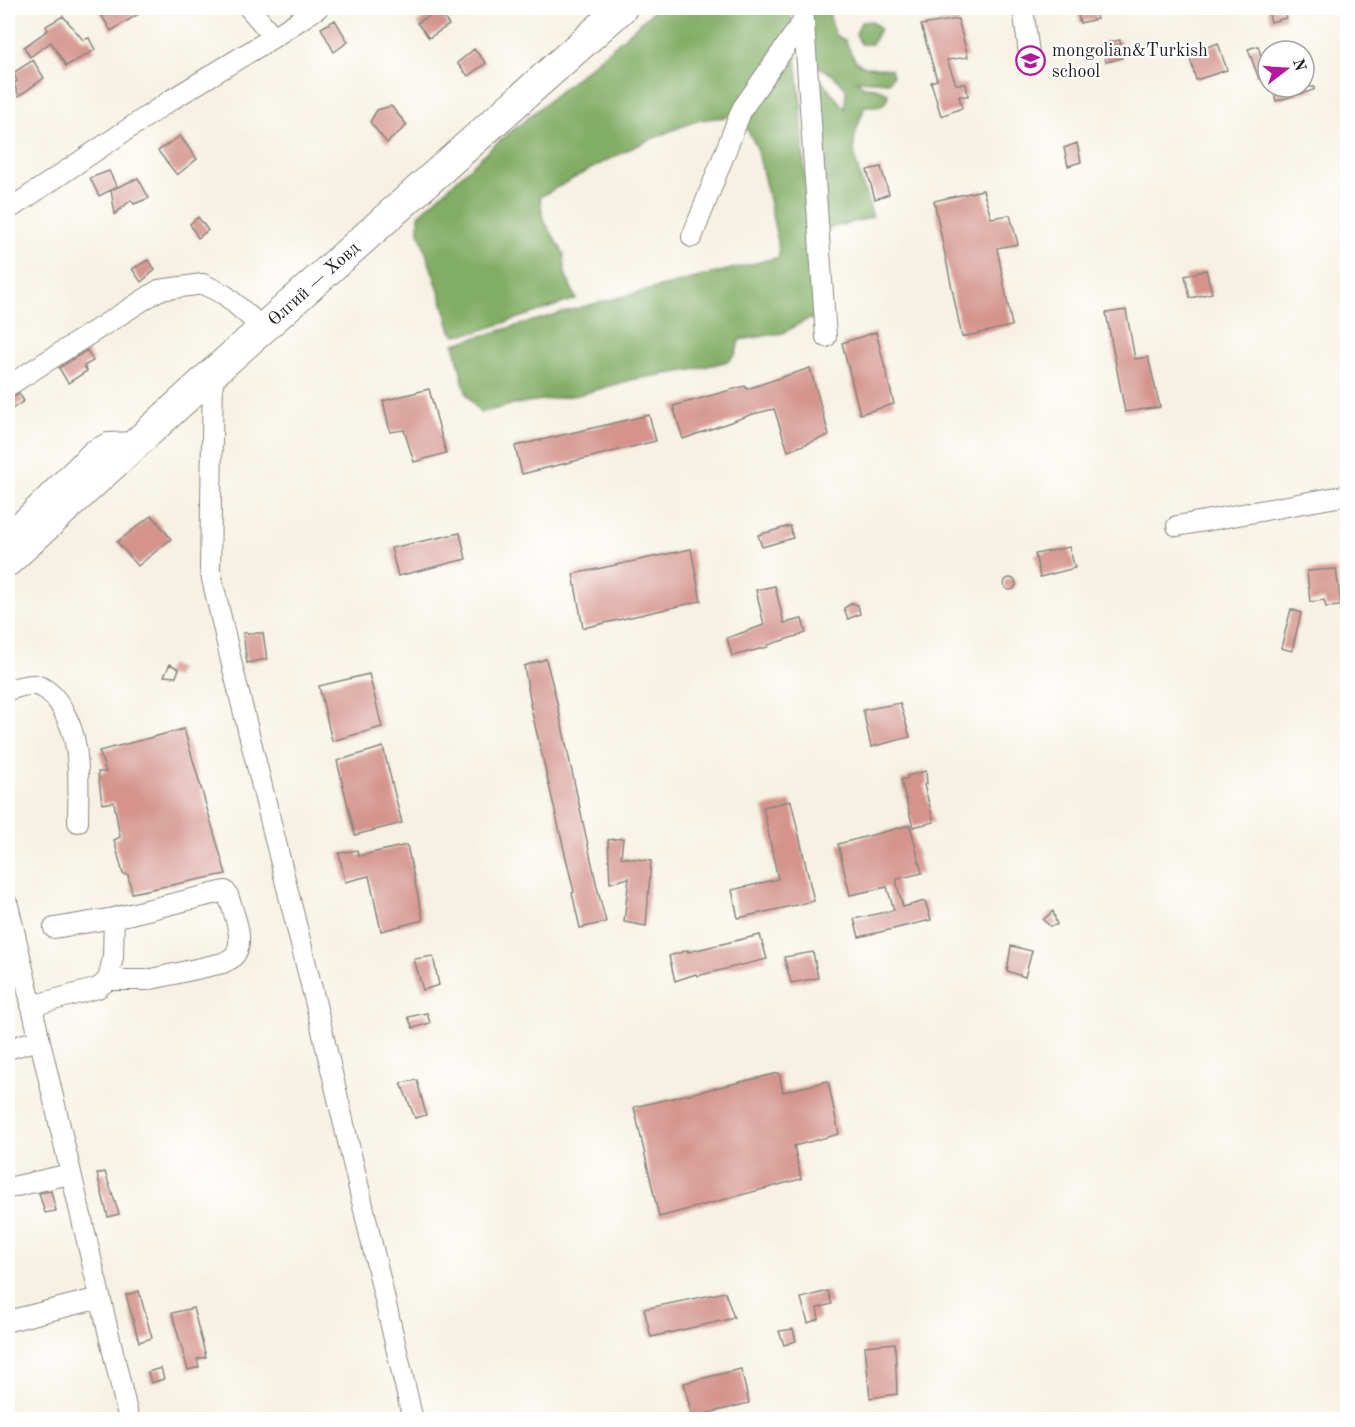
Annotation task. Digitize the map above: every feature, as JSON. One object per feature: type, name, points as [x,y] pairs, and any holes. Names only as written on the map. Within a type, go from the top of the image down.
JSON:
[{"type":"highway","name":"Өлгий — Ховд","points":[[8,561],[213,373],[622,8]]},
{"type":"street","points":[[249,8],[274,37]]},
{"type":"street","points":[[8,210],[171,100],[318,8]]},
{"type":"street","points":[[1023,8],[1030,61]]},
{"type":"street","points":[[692,237],[742,109],[803,14]]},
{"type":"street","points":[[803,14],[826,337]]},
{"type":"street","points":[[8,386],[159,290],[203,284],[225,295],[264,329]]},
{"type":"street","points":[[213,373],[210,570],[318,1013],[413,1419]]},
{"type":"street","points":[[8,530],[24,518],[92,451],[108,443],[138,442]]},
{"type":"street","points":[[1177,526],[1347,495]]},
{"type":"street","points":[[8,690],[33,685],[42,687],[51,693],[60,706],[76,747],[78,822]]},
{"type":"street","points":[[54,928],[114,918],[225,891],[228,895],[240,936],[239,947],[233,957],[224,963],[147,980],[108,980]]},
{"type":"street","points":[[9,916],[129,1419]]},
{"type":"street","points":[[31,1006],[98,988],[108,980],[114,957],[114,918]]},
{"type":"street","points":[[8,1049],[39,1040]]},
{"type":"street","points":[[8,1188],[70,1174]]},
{"type":"street","points":[[8,1321],[100,1298]]},
{"type":"green space","points":[[657,8],[787,8],[792,18],[801,105],[815,320],[808,319],[783,333],[739,340],[736,353],[728,361],[692,370],[635,379],[578,395],[515,404],[480,413],[466,393],[454,344],[582,307],[779,257],[757,148],[739,114],[699,120],[635,147],[540,197],[543,219],[564,254],[565,273],[576,299],[476,332],[455,335],[451,331],[419,232],[419,215],[490,149]]},
{"type":"green space","points":[[803,8],[830,8],[835,35],[845,40],[857,62],[866,67],[891,69],[893,75],[889,82],[857,80],[864,87],[876,88],[888,93],[887,100],[881,106],[865,106],[854,143],[858,169],[873,217],[815,232],[807,80],[819,78],[845,109],[846,89],[829,73],[808,62]]},
{"type":"green space","points":[[872,21],[880,29],[872,44],[861,44],[856,34],[861,22]]},
{"type":"building","points":[[106,8],[148,8],[111,31],[99,11]]},
{"type":"building","points":[[1076,8],[1094,8],[1097,19],[1080,23]]},
{"type":"building","points":[[1267,8],[1284,8],[1286,18],[1271,22]]},
{"type":"building","points":[[439,10],[449,25],[429,38],[417,23]]},
{"type":"building","points":[[63,16],[83,40],[89,38],[95,50],[66,66],[51,42],[30,57],[24,47],[48,30],[46,26]]},
{"type":"building","points":[[958,19],[968,57],[947,60],[956,84],[966,84],[968,96],[959,96],[962,108],[941,116],[931,82],[937,80],[921,25]]},
{"type":"building","points":[[335,20],[348,42],[334,52],[321,28]]},
{"type":"building","points":[[1120,40],[1122,58],[1106,62],[1101,44]]},
{"type":"building","points":[[1218,43],[1227,70],[1196,80],[1189,54]]},
{"type":"building","points":[[1256,47],[1256,71],[1248,49]]},
{"type":"building","points":[[474,49],[486,63],[468,76],[457,63]]},
{"type":"building","points":[[33,60],[44,78],[19,96],[14,84],[17,81],[13,73]]},
{"type":"building","points":[[391,106],[407,125],[387,143],[370,122],[377,110]]},
{"type":"building","points":[[180,136],[197,159],[177,175],[158,151]]},
{"type":"building","points":[[1077,143],[1081,162],[1068,166],[1064,148]]},
{"type":"building","points":[[881,167],[889,194],[875,199],[867,170]]},
{"type":"building","points":[[109,171],[117,187],[99,196],[90,178]]},
{"type":"building","points":[[138,178],[149,198],[134,204],[131,200],[115,214],[111,190]]},
{"type":"building","points":[[983,190],[991,218],[1010,215],[1018,244],[997,248],[1012,326],[962,337],[934,201]]},
{"type":"building","points":[[198,217],[208,230],[198,238],[190,224]]},
{"type":"building","points":[[148,260],[155,270],[141,282],[132,269]]},
{"type":"building","points":[[1206,270],[1212,293],[1190,298],[1185,276]]},
{"type":"building","points":[[1126,310],[1135,359],[1148,357],[1160,407],[1125,412],[1106,313]]},
{"type":"building","points":[[876,332],[894,404],[860,414],[842,343]]},
{"type":"building","points":[[87,350],[93,361],[84,366],[87,371],[68,383],[59,368]]},
{"type":"building","points":[[810,368],[829,435],[788,451],[774,409],[753,414],[683,439],[673,406],[745,386],[747,389]]},
{"type":"building","points":[[429,389],[446,453],[414,462],[404,430],[390,432],[383,401]]},
{"type":"building","points":[[19,393],[24,401],[12,409],[8,398]]},
{"type":"building","points":[[649,415],[656,441],[522,474],[515,446]]},
{"type":"building","points":[[152,515],[171,539],[138,566],[117,542]]},
{"type":"building","points":[[790,526],[793,538],[762,547],[758,535]]},
{"type":"building","points":[[460,533],[466,559],[398,576],[391,548]]},
{"type":"building","points":[[1069,547],[1075,568],[1040,577],[1035,554]]},
{"type":"building","points":[[691,549],[701,601],[583,628],[573,574]]},
{"type":"building","points":[[1336,569],[1341,606],[1326,607],[1324,600],[1310,602],[1307,571]]},
{"type":"building","points":[[1010,578],[1016,584],[1010,590],[1004,584]]},
{"type":"building","points":[[775,586],[784,623],[802,619],[806,633],[768,645],[768,647],[732,656],[727,638],[764,625],[756,590]]},
{"type":"building","points":[[852,603],[858,605],[860,614],[848,619],[844,608]]},
{"type":"building","points":[[1291,609],[1301,613],[1292,651],[1281,648]]},
{"type":"building","points":[[243,633],[263,633],[267,659],[247,663]]},
{"type":"building","points":[[546,659],[606,922],[580,928],[572,893],[574,892],[530,704],[524,666]]},
{"type":"building","points":[[170,664],[179,669],[176,677],[164,676]]},
{"type":"building","points":[[369,674],[382,727],[332,741],[319,686]]},
{"type":"building","points":[[900,703],[910,737],[871,747],[863,710]]},
{"type":"building","points":[[184,729],[226,874],[132,893],[128,875],[123,874],[114,840],[120,837],[114,802],[102,804],[98,772],[106,772],[99,751]]},
{"type":"building","points":[[383,747],[402,823],[355,835],[337,761]]},
{"type":"building","points":[[926,771],[927,784],[924,785],[934,822],[913,827],[901,780]]},
{"type":"building","points":[[791,801],[814,901],[738,918],[732,890],[778,879],[763,807]]},
{"type":"building","points":[[910,825],[922,873],[897,879],[897,885],[903,907],[925,901],[931,920],[859,937],[854,919],[894,910],[887,887],[850,895],[838,844]]},
{"type":"building","points":[[623,838],[621,857],[651,861],[646,926],[624,922],[629,878],[610,883],[608,840]]},
{"type":"building","points":[[407,845],[423,920],[381,931],[369,876],[345,882],[339,853],[357,850],[358,856]]},
{"type":"building","points":[[1053,911],[1057,925],[1050,926],[1043,920]]},
{"type":"building","points":[[760,935],[767,959],[697,976],[696,974],[675,981],[669,956]]},
{"type":"building","points":[[1011,946],[1032,951],[1025,977],[1007,971]]},
{"type":"building","points":[[813,952],[818,978],[791,983],[784,957]]},
{"type":"building","points":[[433,956],[439,985],[423,990],[414,959]]},
{"type":"building","points":[[427,1013],[430,1023],[413,1028],[408,1017]]},
{"type":"building","points":[[779,1073],[783,1092],[828,1081],[839,1134],[794,1146],[801,1179],[659,1217],[634,1107]]},
{"type":"building","points":[[417,1080],[426,1115],[415,1118],[401,1083]]},
{"type":"building","points":[[105,1172],[119,1214],[108,1217],[97,1174]]},
{"type":"building","points":[[51,1191],[56,1211],[45,1213],[39,1193]]},
{"type":"building","points":[[139,1291],[152,1338],[139,1342],[126,1295]]},
{"type":"building","points":[[828,1291],[832,1304],[817,1308],[819,1319],[808,1323],[801,1298]]},
{"type":"building","points":[[725,1292],[734,1318],[651,1337],[644,1309]]},
{"type":"building","points":[[193,1308],[206,1357],[197,1359],[199,1367],[188,1370],[172,1313]]},
{"type":"building","points":[[793,1329],[796,1341],[784,1345],[779,1331]]},
{"type":"building","points":[[895,1343],[897,1394],[870,1398],[865,1346]]},
{"type":"building","points":[[161,1368],[164,1379],[151,1383],[148,1372]]},
{"type":"building","points":[[741,1369],[749,1403],[692,1417],[684,1383]]},
{"type":"place","name":"mongolian&Turkish school","points":[[1031,61]]}]
